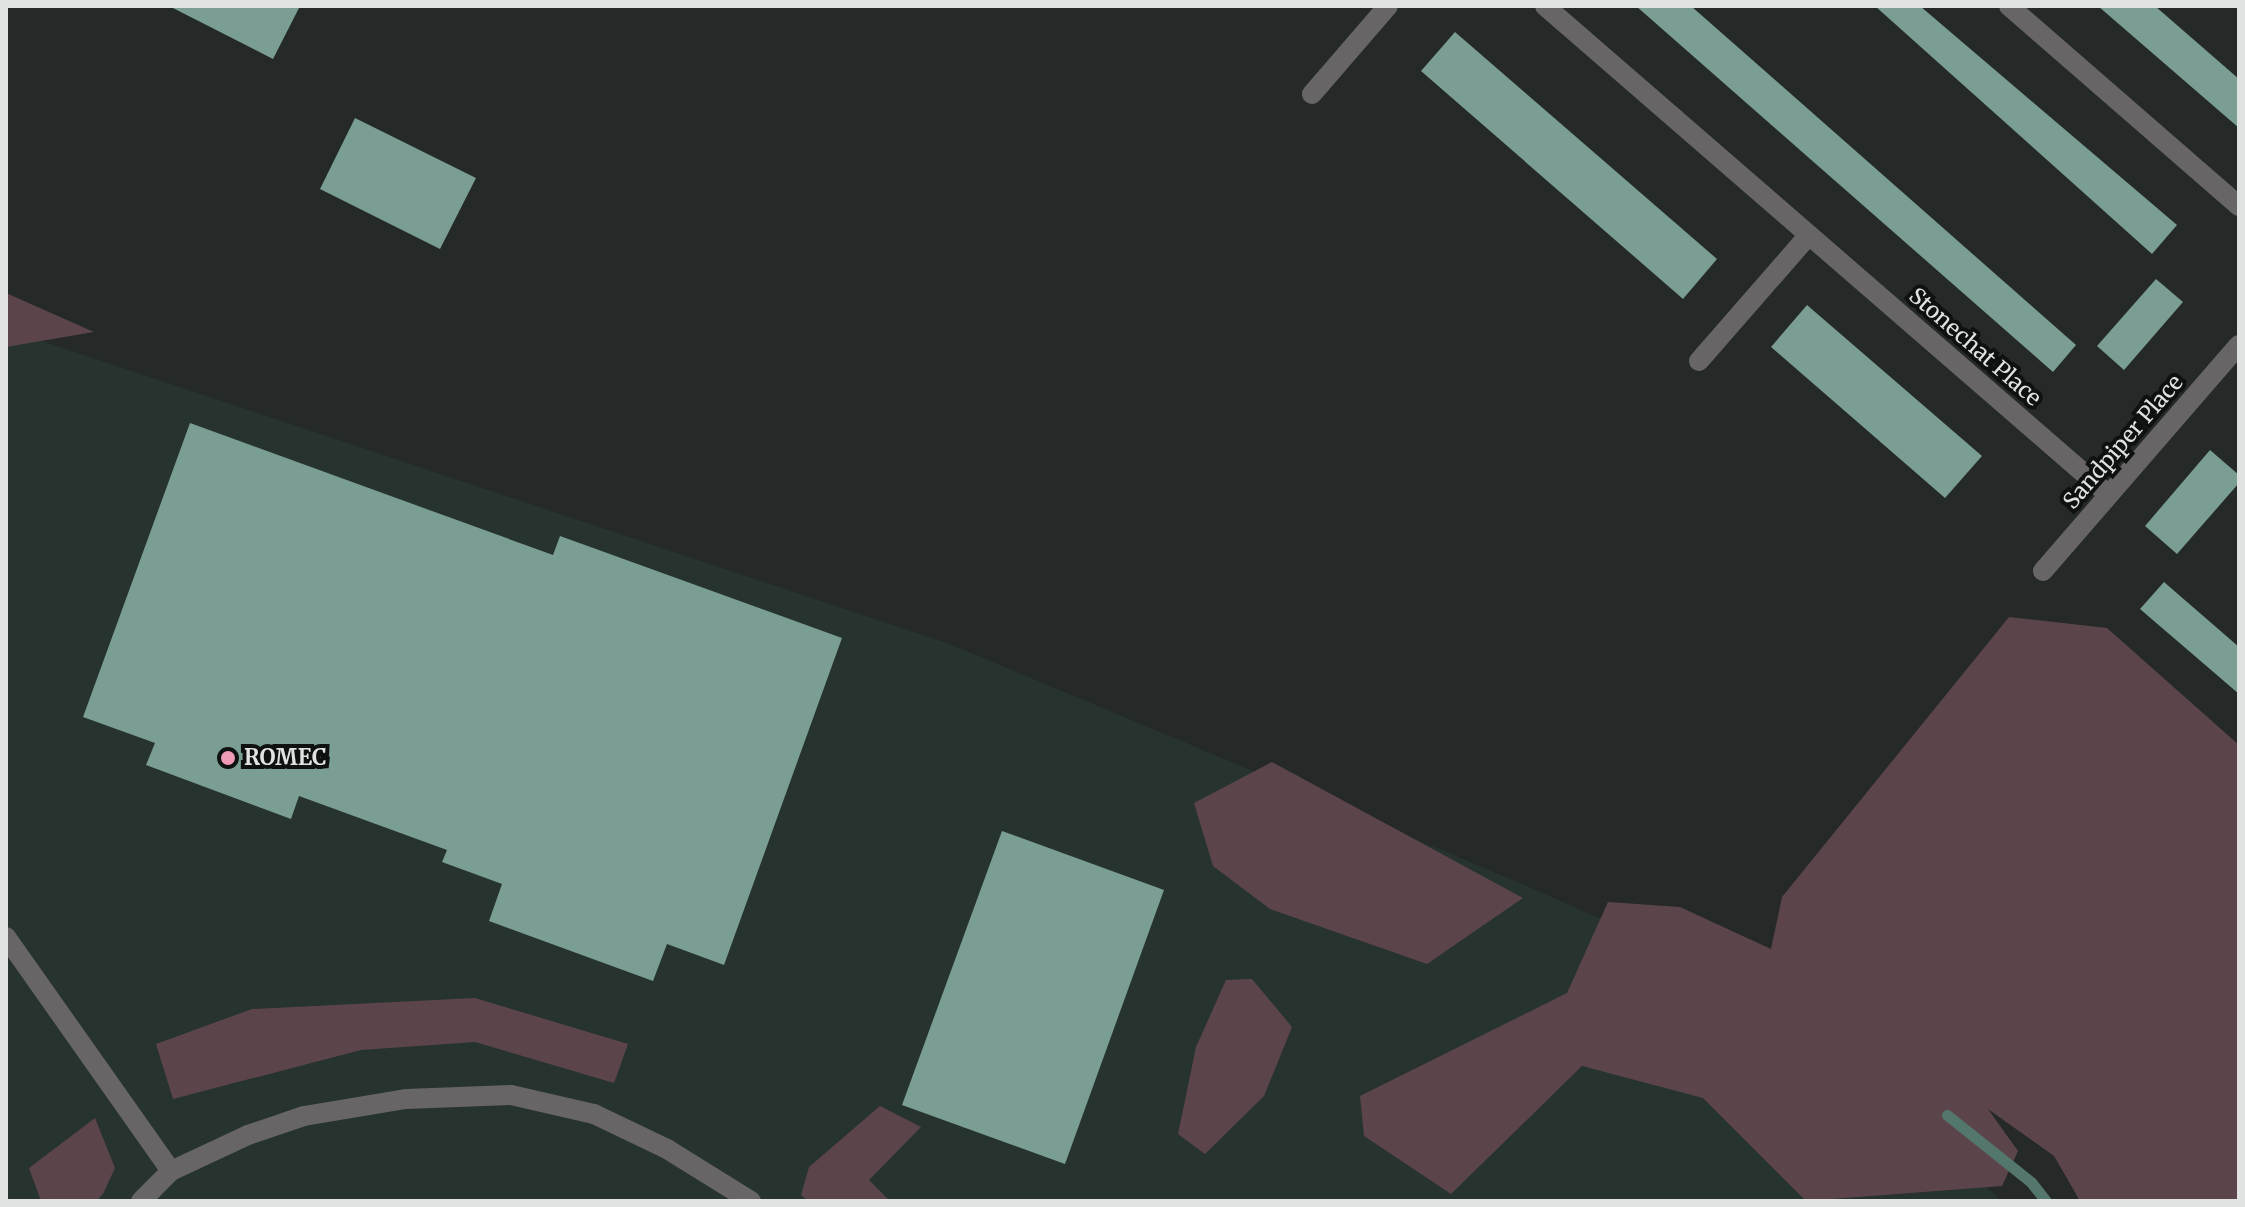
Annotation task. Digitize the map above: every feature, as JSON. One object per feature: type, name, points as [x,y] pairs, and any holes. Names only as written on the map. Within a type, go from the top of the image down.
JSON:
[{"type":"street","points":[[1312,94],[1388,6]]},
{"type":"street","name":"Stonechat Place","points":[[1545,6],[2109,495]]},
{"type":"street","points":[[2009,6],[2239,206]]},
{"type":"street","points":[[1699,361],[1809,235]]},
{"type":"street","name":"Sandpiper Place","points":[[2043,571],[2239,345]]},
{"type":"street","points":[[6,937],[171,1171]]},
{"type":"street","points":[[141,1201],[171,1171],[248,1135],[304,1116],[406,1099],[511,1095],[594,1114],[667,1149],[751,1201]]},
{"type":"shaded area","points":[[6,293],[94,332],[6,347]]},
{"type":"shaded area","points":[[6,329],[950,644],[1518,882],[1768,993],[2002,1201],[6,1201]]},
{"type":"shaded area","points":[[2009,617],[2107,628],[2239,745],[2239,1201],[2080,1201],[2054,1156],[1988,1109],[2018,1151],[2002,1186],[1806,1201],[1703,1098],[1582,1066],[1451,1194],[1364,1136],[1360,1096],[1567,993],[1608,902],[1680,907],[1771,949],[1782,897]]},
{"type":"shaded area","points":[[1272,762],[1523,898],[1427,964],[1270,909],[1213,866],[1194,803]]},
{"type":"shaded area","points":[[1252,979],[1292,1027],[1264,1096],[1205,1154],[1178,1134],[1196,1047],[1226,980]]},
{"type":"shaded area","points":[[475,998],[628,1044],[614,1083],[475,1042],[361,1050],[173,1099],[156,1044],[252,1009]]},
{"type":"shaded area","points":[[880,1106],[921,1127],[869,1180],[890,1201],[808,1201],[801,1195],[809,1167]]},
{"type":"shaded area","points":[[95,1118],[115,1168],[103,1194],[96,1201],[41,1201],[29,1168]]},
{"type":"building","points":[[169,6],[300,6],[273,59]]},
{"type":"building","points":[[1636,6],[1691,6],[2076,345],[2053,372]]},
{"type":"building","points":[[1875,6],[1920,6],[2177,225],[2152,254]]},
{"type":"building","points":[[2098,6],[2155,6],[2239,79],[2239,128]]},
{"type":"building","points":[[1455,32],[1717,259],[1683,299],[1421,71]]},
{"type":"building","points":[[355,118],[476,178],[440,249],[320,189]]},
{"type":"building","points":[[2156,279],[2183,302],[2124,370],[2097,346]]},
{"type":"building","points":[[1807,305],[1982,456],[1945,498],[1771,347]]},
{"type":"building","points":[[190,423],[553,555],[560,536],[842,638],[724,965],[667,944],[653,981],[489,921],[502,884],[442,862],[447,850],[299,796],[291,819],[146,765],[155,743],[83,717]]},
{"type":"building","points":[[2210,450],[2239,475],[2239,483],[2177,554],[2145,526]]},
{"type":"building","points":[[2164,582],[2239,647],[2239,694],[2140,609]]},
{"type":"building","points":[[1002,831],[1164,890],[1065,1164],[902,1105]]},
{"type":"waterway","points":[[1947,1115],[2031,1182],[2046,1201]]},
{"type":"place","name":"ROMEC","points":[[228,758]]}]
